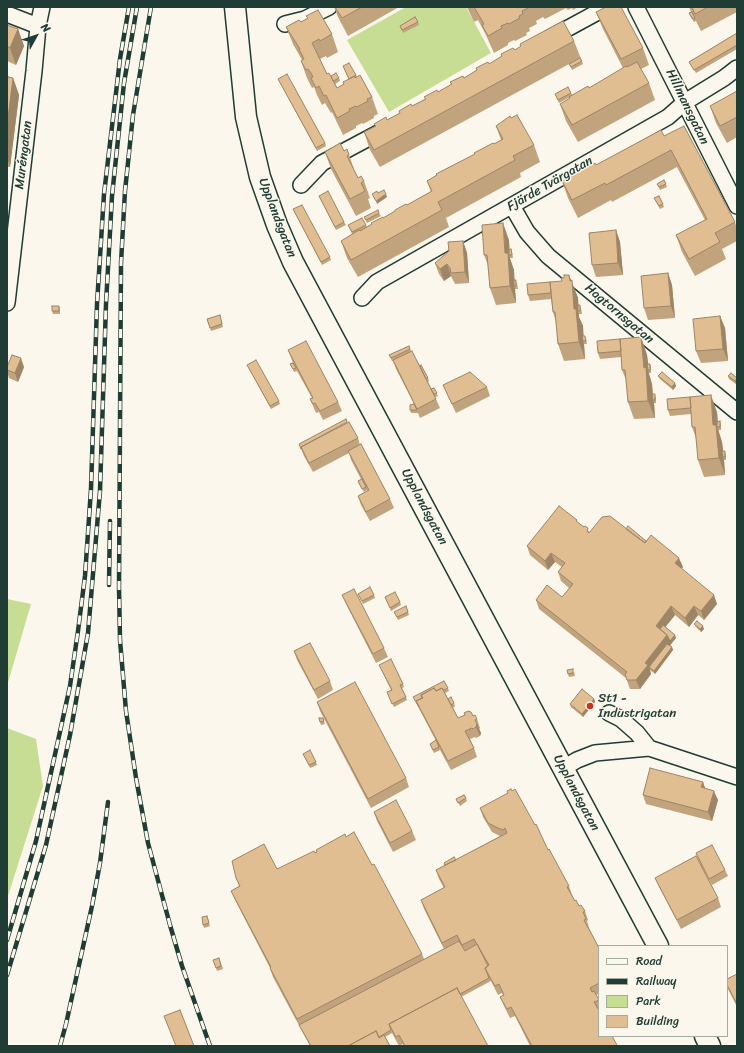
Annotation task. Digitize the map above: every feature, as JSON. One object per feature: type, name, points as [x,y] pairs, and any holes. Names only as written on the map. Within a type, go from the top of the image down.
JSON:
[{"type":"main road","name":"Upplandsgatan","points":[[235,7],[248,124],[260,177],[282,237],[293,262],[562,769],[657,945]]},
{"type":"main road","name":"Upplandsgatan","points":[[240,50],[248,7]]},
{"type":"main road","points":[[706,1037],[710,1046]]},
{"type":"street","name":"Muréngatan","points":[[7,303],[12,204],[34,71],[38,26],[42,7]]},
{"type":"street","points":[[285,24],[305,19],[329,7]]},
{"type":"street","points":[[535,47],[607,7]]},
{"type":"street","name":"Hillmansgatan","points":[[636,7],[737,206]]},
{"type":"street","points":[[7,14],[38,26]]},
{"type":"street","name":"Fjärde Tvärgatan","points":[[362,298],[377,282],[668,117],[685,102],[724,78],[737,68]]},
{"type":"street","points":[[301,185],[322,163],[397,122]]},
{"type":"street","name":"Hagtornsgatan","points":[[512,206],[527,232],[548,256],[737,412]]},
{"type":"street","points":[[609,713],[621,719],[637,733],[649,748]]},
{"type":"street","points":[[562,769],[578,760],[596,753],[649,748],[737,778]]},
{"type":"green space","points":[[406,7],[466,7],[491,53],[389,112],[347,40]]},
{"type":"green space","points":[[7,599],[31,604],[7,686]]},
{"type":"green space","points":[[7,728],[36,739],[43,786],[7,899]]},
{"type":"building","points":[[335,7],[362,7],[342,18]]},
{"type":"building","points":[[474,7],[530,7],[522,11],[523,14],[519,16],[520,18],[509,24],[508,23],[501,26],[502,28],[488,36],[482,25],[484,24]]},
{"type":"building","points":[[606,7],[621,7],[643,48],[621,59],[596,12]]},
{"type":"building","points":[[692,7],[708,7],[695,14]]},
{"type":"building","points":[[318,10],[332,34],[320,41],[319,39],[312,43],[327,74],[329,73],[337,88],[344,84],[343,82],[360,75],[372,97],[357,107],[356,106],[349,109],[350,111],[337,118],[326,95],[324,96],[319,86],[316,88],[311,78],[313,77],[311,73],[308,69],[306,70],[301,61],[304,59],[300,49],[286,27],[299,20],[301,22],[308,18],[306,16]]},
{"type":"building","points":[[692,12],[695,18],[693,19],[689,13]]},
{"type":"building","points":[[415,17],[418,22],[402,30],[400,26]]},
{"type":"building","points":[[563,21],[574,41],[374,150],[364,132],[376,126],[374,124],[386,117],[387,120],[400,113],[399,111],[411,104],[412,106],[426,99],[424,97],[437,90],[438,92],[452,84],[450,82],[463,76],[464,78],[477,70],[476,68],[488,62],[489,64],[502,56],[501,54],[513,48],[515,50],[521,46],[520,44]]},
{"type":"building","points":[[7,25],[18,29],[10,48],[7,46]]},
{"type":"building","points":[[737,33],[737,45],[694,70],[689,62]]},
{"type":"building","points":[[580,58],[582,61],[571,67],[569,64]]},
{"type":"building","points":[[637,62],[649,83],[572,125],[560,104],[588,86],[589,88],[626,66],[627,67]]},
{"type":"building","points":[[349,63],[356,75],[349,79],[343,66]]},
{"type":"building","points":[[336,73],[339,78],[333,81],[331,76]]},
{"type":"building","points":[[287,74],[325,143],[316,148],[278,79]]},
{"type":"building","points":[[7,76],[13,78],[7,126]]},
{"type":"building","points":[[568,87],[571,93],[558,100],[555,94]]},
{"type":"building","points":[[737,91],[737,117],[720,126],[710,106]]},
{"type":"building","points":[[517,115],[534,145],[513,156],[515,160],[438,202],[442,210],[351,260],[341,241],[372,224],[371,223],[432,191],[427,181],[437,175],[436,174],[475,154],[474,153],[503,139],[496,126],[510,116],[511,118]]},
{"type":"building","points":[[684,126],[735,222],[715,233],[720,242],[689,259],[676,235],[707,219],[671,150],[606,185],[605,183],[572,200],[562,181],[595,163],[596,165],[661,130],[664,136]]},
{"type":"building","points":[[340,143],[344,151],[347,149],[349,155],[347,156],[358,178],[361,176],[364,181],[361,183],[365,191],[350,199],[325,152]]},
{"type":"building","points":[[664,180],[666,184],[659,187],[657,184]]},
{"type":"building","points":[[384,190],[386,194],[376,201],[372,194],[377,191],[378,193]]},
{"type":"building","points":[[328,191],[344,222],[335,227],[319,196]]},
{"type":"building","points":[[659,196],[663,204],[659,206],[654,198]]},
{"type":"building","points":[[302,205],[330,257],[321,262],[293,209]]},
{"type":"building","points":[[378,210],[379,213],[366,220],[364,217]]},
{"type":"building","points":[[362,218],[366,225],[352,232],[348,225]]},
{"type":"building","points":[[503,223],[505,253],[508,253],[510,286],[490,288],[487,255],[484,255],[482,225]]},
{"type":"building","points":[[616,230],[618,263],[592,265],[589,233]]},
{"type":"building","points":[[463,241],[465,272],[451,273],[447,264],[440,269],[435,263],[449,251],[448,242]]},
{"type":"building","points":[[511,249],[512,255],[509,255],[509,250]]},
{"type":"building","points":[[668,273],[671,306],[644,308],[641,276]]},
{"type":"building","points":[[564,275],[569,275],[570,281],[572,280],[574,309],[576,309],[579,342],[558,344],[550,282],[562,281],[561,278],[564,278]]},
{"type":"building","points":[[514,280],[516,280],[516,286],[514,286]]},
{"type":"building","points":[[550,282],[551,293],[528,295],[527,284]]},
{"type":"building","points":[[578,305],[580,305],[580,311],[578,311]]},
{"type":"building","points":[[52,306],[59,306],[59,311],[52,311]]},
{"type":"building","points":[[220,315],[222,324],[210,328],[207,319]]},
{"type":"building","points":[[720,316],[723,349],[696,351],[693,319]]},
{"type":"building","points":[[582,336],[585,336],[586,341],[583,341]]},
{"type":"building","points":[[641,337],[644,368],[646,367],[648,401],[628,402],[625,370],[622,370],[620,339]]},
{"type":"building","points":[[620,339],[621,351],[598,353],[597,341]]},
{"type":"building","points":[[306,341],[338,402],[320,411],[315,403],[313,404],[310,399],[313,398],[288,350]]},
{"type":"building","points":[[409,346],[410,349],[391,358],[389,355]]},
{"type":"building","points":[[412,351],[436,399],[417,409],[393,360]]},
{"type":"building","points":[[12,355],[21,358],[15,373],[7,370]]},
{"type":"building","points":[[256,360],[279,401],[270,406],[247,365]]},
{"type":"building","points":[[293,363],[296,368],[293,369],[290,364]]},
{"type":"building","points":[[647,364],[650,364],[650,370],[648,370]]},
{"type":"building","points":[[421,365],[428,378],[426,379],[420,366]]},
{"type":"building","points":[[470,372],[487,387],[452,404],[443,385]]},
{"type":"building","points":[[662,372],[675,383],[672,387],[658,376]]},
{"type":"building","points":[[731,373],[737,378],[735,381],[728,376]]},
{"type":"building","points":[[434,388],[437,393],[434,394],[431,389]]},
{"type":"building","points":[[652,394],[655,394],[655,400],[653,400]]},
{"type":"building","points":[[711,395],[713,425],[716,425],[719,458],[698,460],[695,427],[692,427],[690,397]]},
{"type":"building","points":[[690,397],[691,408],[668,410],[667,399]]},
{"type":"building","points":[[414,404],[417,410],[410,410],[410,405]]},
{"type":"building","points":[[346,419],[347,422],[301,447],[301,449],[299,444]]},
{"type":"building","points":[[720,421],[720,427],[717,427],[717,422]]},
{"type":"building","points":[[349,422],[358,438],[309,463],[301,447]]},
{"type":"building","points":[[361,444],[390,499],[366,512],[358,496],[369,490],[348,451]]},
{"type":"building","points":[[722,451],[725,451],[725,457],[723,457]]},
{"type":"building","points":[[362,479],[366,487],[362,489],[358,481]]},
{"type":"building","points":[[559,506],[577,520],[576,521],[588,528],[587,531],[589,533],[602,517],[610,516],[645,543],[651,535],[679,558],[675,563],[714,595],[701,611],[694,606],[685,618],[671,606],[656,626],[667,635],[645,663],[648,665],[636,680],[627,680],[625,674],[627,672],[536,600],[547,585],[562,597],[573,584],[558,572],[565,563],[551,553],[545,561],[527,546]]},
{"type":"building","points":[[628,526],[646,541],[645,543],[626,529]]},
{"type":"building","points":[[370,587],[374,595],[362,601],[358,594]]},
{"type":"building","points":[[354,589],[384,648],[373,654],[342,595]]},
{"type":"building","points":[[395,592],[400,602],[390,608],[385,597]]},
{"type":"building","points":[[406,606],[408,612],[397,617],[394,612]]},
{"type":"building","points":[[697,621],[703,626],[700,629],[694,624]]},
{"type":"building","points":[[663,625],[675,635],[670,641],[667,635],[660,629]]},
{"type":"building","points":[[310,643],[330,681],[314,690],[294,651]]},
{"type":"building","points":[[667,644],[672,647],[654,671],[649,667]]},
{"type":"building","points":[[391,659],[403,684],[400,685],[406,697],[392,704],[387,692],[392,690],[379,665]]},
{"type":"building","points":[[573,669],[573,673],[568,674],[567,670]]},
{"type":"building","points":[[444,681],[448,688],[444,690],[442,688],[436,691],[434,688],[421,695],[422,698],[416,701],[419,707],[413,697]]},
{"type":"building","points":[[355,682],[406,778],[368,799],[317,702]]},
{"type":"building","points":[[434,688],[436,691],[442,688],[458,718],[465,715],[464,713],[468,711],[471,712],[473,716],[475,715],[477,719],[475,720],[477,724],[476,727],[465,731],[474,748],[448,761],[416,701],[423,698],[421,695]]},
{"type":"building","points":[[582,689],[594,699],[582,714],[570,704]]},
{"type":"building","points":[[451,697],[454,703],[451,705],[448,699]]},
{"type":"building","points":[[319,718],[323,718],[324,721],[320,722]]},
{"type":"building","points":[[436,740],[439,747],[433,750],[430,744]]},
{"type":"building","points":[[310,750],[316,762],[309,765],[303,754]]},
{"type":"building","points":[[650,768],[703,782],[701,787],[714,791],[708,812],[643,795]]},
{"type":"building","points":[[511,789],[512,791],[515,789],[535,825],[536,824],[548,850],[549,849],[569,886],[567,887],[575,901],[576,900],[579,906],[581,905],[585,911],[583,912],[586,919],[584,920],[598,946],[598,984],[590,988],[592,992],[594,991],[598,998],[598,1000],[594,1002],[598,1009],[598,1037],[613,1037],[617,1045],[616,1046],[532,1046],[511,1007],[507,1009],[500,997],[504,995],[499,984],[495,986],[487,972],[485,968],[489,965],[474,939],[462,945],[457,935],[442,943],[421,900],[445,887],[436,870],[507,833],[505,828],[503,830],[488,823],[480,808],[508,793],[507,791]]},
{"type":"building","points":[[464,795],[466,798],[458,803],[456,799]]},
{"type":"building","points":[[396,800],[412,831],[390,843],[374,812]]},
{"type":"building","points":[[354,832],[372,865],[374,864],[422,954],[297,1019],[231,891],[240,886],[236,878],[232,861],[264,844],[277,869],[314,851],[315,853],[317,852],[316,850],[345,834],[346,837]]},
{"type":"building","points":[[712,845],[725,870],[709,879],[696,853]]},
{"type":"building","points":[[696,856],[718,898],[677,920],[655,878]]},
{"type":"building","points":[[454,857],[456,860],[445,865],[444,863]]},
{"type":"building","points":[[207,916],[209,923],[203,925],[202,917]]},
{"type":"building","points":[[459,941],[465,951],[477,944],[488,966],[485,968],[489,978],[460,994],[457,988],[389,1024],[391,1030],[379,1037],[376,1031],[348,1046],[311,1046],[299,1025]]},
{"type":"building","points":[[219,958],[221,966],[216,968],[213,960]]},
{"type":"building","points":[[737,974],[737,1004],[728,987],[728,978]]},
{"type":"building","points":[[457,988],[488,1046],[405,1046],[399,1035],[396,1037],[389,1024]]},
{"type":"building","points":[[180,1010],[194,1046],[176,1046],[164,1016]]},
{"type":"building","points":[[376,1031],[379,1038],[384,1035],[390,1046],[348,1046]]},
{"type":"railway","points":[[7,940],[36,841],[70,686],[78,631],[85,576],[91,489],[97,304],[104,194],[120,59],[129,7]]},
{"type":"railway","points":[[7,975],[46,845],[70,735],[88,633],[100,491],[106,304],[112,196],[124,83],[137,7]]},
{"type":"railway","points":[[151,7],[133,115],[125,191],[121,263],[120,640],[126,711],[148,843],[182,966],[210,1046]]},
{"type":"railway","points":[[109,585],[110,521]]},
{"type":"railway","points":[[60,1046],[92,906],[100,863],[108,802]]},
{"type":"place","name":"St1 - Industrigatan","points":[[590,706]]}]
